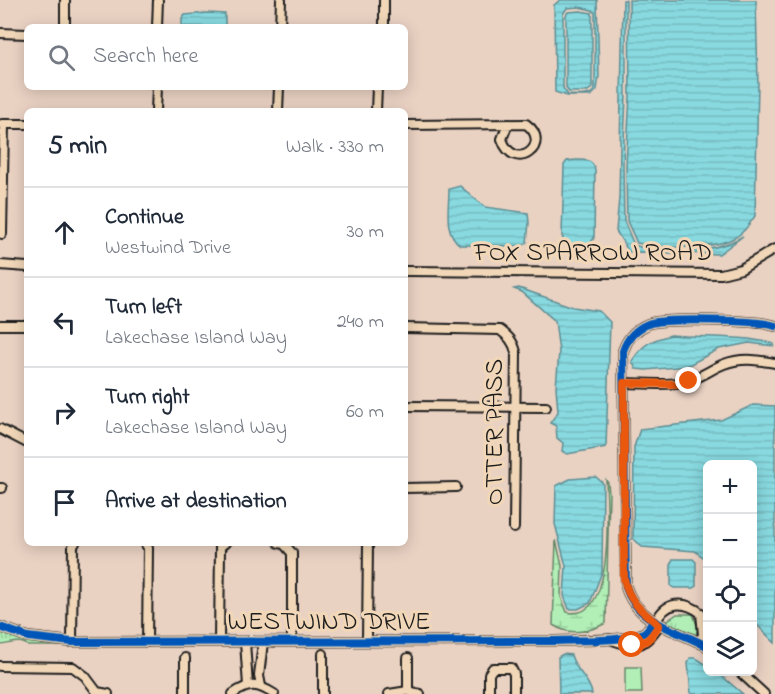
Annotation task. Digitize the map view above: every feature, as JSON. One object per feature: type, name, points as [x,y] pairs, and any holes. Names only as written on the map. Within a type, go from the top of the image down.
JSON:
[{"type":"street","points":[[65,24],[66,0]]},
{"type":"street","points":[[158,0],[158,24]]},
{"type":"street","points":[[280,0],[280,24]]},
{"type":"street","points":[[384,0],[384,24]]},
{"type":"street","points":[[0,33],[24,34]]},
{"type":"street","points":[[156,108],[157,90]]},
{"type":"street","points":[[278,108],[279,90]]},
{"type":"street","points":[[376,108],[377,90]]},
{"type":"street","points":[[2,234],[2,124],[24,124]]},
{"type":"street","points":[[408,125],[507,126],[526,124],[536,137],[535,146],[530,153],[520,156],[510,154],[504,147],[502,139],[507,126]]},
{"type":"street","name":"FOX SPARROW ROAD","points":[[408,271],[721,274],[741,269],[775,249]]},
{"type":"street","points":[[0,265],[24,267]]},
{"type":"street","points":[[703,644],[656,623],[628,596],[624,578],[623,351],[626,342],[634,333],[649,324],[666,321],[739,322],[775,326]]},
{"type":"street","points":[[0,325],[24,325]]},
{"type":"street","name":"OTTER PASS","points":[[408,328],[491,329],[500,330],[509,337],[516,352],[514,528]]},
{"type":"street","points":[[624,383],[678,384],[700,377],[723,364],[737,360],[752,359],[775,363]]},
{"type":"street","points":[[408,406],[546,406]]},
{"type":"street","points":[[0,429],[24,441]]},
{"type":"street","points":[[408,488],[456,487]]},
{"type":"street","points":[[72,642],[73,546]]},
{"type":"street","points":[[147,546],[147,642]]},
{"type":"street","points":[[219,641],[221,546]]},
{"type":"street","points":[[286,546],[292,554],[292,641]]},
{"type":"street","points":[[367,640],[368,546]]},
{"type":"street","points":[[656,623],[659,615],[675,604],[690,605],[701,613],[703,635],[699,642]]},
{"type":"street","name":"WESTWIND DRIVE","points":[[0,627],[28,637],[72,642],[610,639],[625,645],[639,645],[649,639],[656,623]]},
{"type":"street","points":[[245,642],[248,686]]},
{"type":"street","points":[[261,686],[263,642]]},
{"type":"street","points":[[323,654],[323,694]]},
{"type":"street","points":[[185,658],[185,694]]},
{"type":"street","points":[[408,658],[408,691]]},
{"type":"street","points":[[0,666],[73,667],[85,676],[96,693],[108,694]]},
{"type":"street","points":[[489,694],[489,674],[494,668],[511,668],[514,674],[514,694]]},
{"type":"street","points":[[247,670],[260,670]]},
{"type":"street","points":[[744,676],[764,694]]},
{"type":"street","points":[[233,694],[248,686],[261,686],[274,694]]},
{"type":"street","points":[[389,694],[408,691],[420,694]]},
{"type":"green space","points":[[606,480],[609,493],[606,623],[593,629],[566,631],[553,625],[556,540],[562,566],[561,597],[567,612],[583,611],[594,600],[601,583],[605,561]]},
{"type":"green space","points":[[677,614],[693,614],[698,628],[696,635],[665,622]]},
{"type":"green space","points":[[0,632],[42,644],[231,644],[237,646],[28,646],[22,642],[0,645]]},
{"type":"green space","points":[[625,667],[641,667],[642,693],[625,693]]},
{"type":"water","points":[[560,0],[597,0],[599,76],[597,90],[591,96],[567,96],[555,92],[554,5]],"holes":[[[579,7],[595,13],[595,89],[587,95],[568,95],[563,88],[563,14],[567,8]]]},
{"type":"water","points":[[623,0],[626,0],[624,221],[634,245],[659,250],[705,249],[743,236],[719,254],[629,252],[616,231],[619,198]]},
{"type":"water","points":[[629,0],[756,0],[758,84],[755,216],[742,232],[732,239],[722,243],[698,246],[647,245],[637,243],[627,221],[626,165],[630,96]]},
{"type":"water","points":[[568,12],[592,13],[592,88],[586,92],[569,92],[566,88],[566,15]]},
{"type":"water","points":[[225,14],[225,24],[182,24],[185,15]]},
{"type":"water","points":[[567,161],[590,162],[595,170],[594,238],[590,244],[569,244],[562,236],[564,165]]},
{"type":"water","points":[[460,186],[485,207],[528,213],[527,242],[523,246],[460,245],[451,233],[448,212],[449,189]]},
{"type":"water","points":[[519,288],[573,307],[599,311],[610,322],[606,447],[567,454],[562,451],[563,443],[557,438],[556,426],[550,423],[558,412],[556,387],[559,352],[555,321],[522,292],[514,289]]},
{"type":"water","points":[[671,335],[749,339],[774,344],[774,346],[749,343],[719,349],[687,366],[636,369],[632,361],[644,346]]},
{"type":"water","points":[[753,405],[775,406],[775,643],[757,625],[757,460],[703,460],[703,557],[695,551],[642,547],[633,538],[634,447],[640,429],[721,420]]},
{"type":"water","points":[[596,477],[603,483],[602,572],[590,603],[578,609],[569,609],[564,596],[566,566],[555,524],[556,486],[570,479]]},
{"type":"water","points":[[673,559],[693,559],[696,562],[696,586],[674,588],[671,586]]},
{"type":"water","points":[[563,654],[571,655],[592,694],[559,694],[558,657]]},
{"type":"water","points":[[690,658],[696,658],[703,662],[703,676],[722,676],[743,694],[691,694],[688,663]]},
{"type":"cycle path","points":[[703,644],[649,618],[631,600],[626,587],[623,351],[632,335],[644,326],[657,322],[733,321],[775,326]]},
{"type":"cycle path","points":[[0,627],[28,637],[72,642],[556,641],[602,640],[638,635],[645,632],[653,620]]},
{"type":"route","points":[[632,645],[639,645],[649,639],[659,625],[628,596],[624,578],[624,383],[678,384],[689,381]]}]
